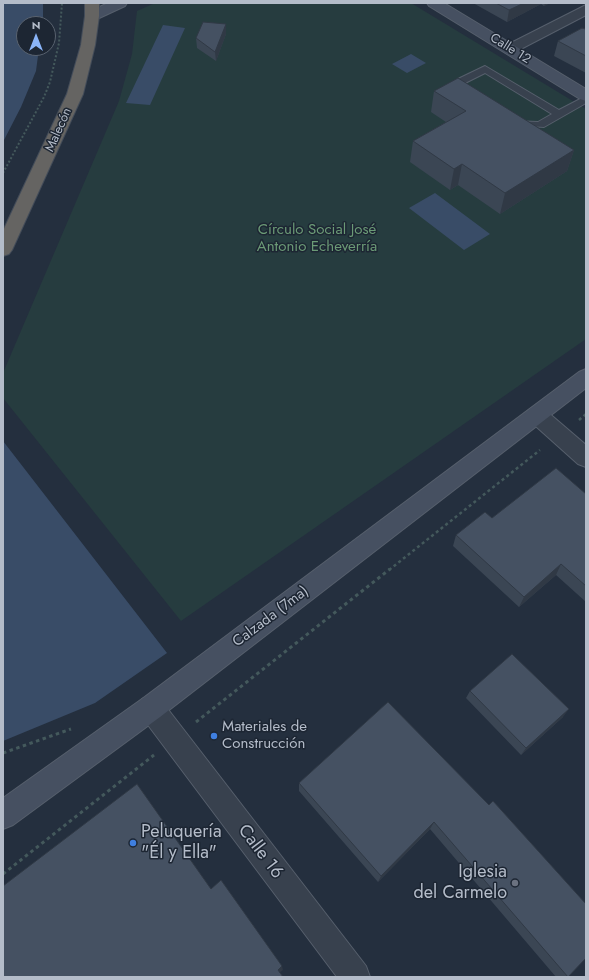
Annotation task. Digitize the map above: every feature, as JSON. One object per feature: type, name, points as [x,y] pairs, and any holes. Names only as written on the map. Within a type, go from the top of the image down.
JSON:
[{"type":"highway","name":"Malecón","points":[[3,250],[75,94],[88,46],[92,9]]},
{"type":"main road","points":[[92,9],[120,3]]},
{"type":"main road","name":"Calle 12","points":[[434,3],[510,49],[586,98]]},
{"type":"main road","name":"Calzada (7ma)","points":[[3,815],[151,708],[586,377]]},
{"type":"street","points":[[510,49],[586,9]]},
{"type":"street","points":[[537,415],[586,458]]},
{"type":"street","name":"Calle 16","points":[[151,708],[355,977]]},
{"type":"lane","points":[[478,100],[460,90],[458,86],[461,81],[485,69],[558,114]]},
{"type":"lane","points":[[508,119],[517,124],[540,125],[586,98]]},
{"type":"path","points":[[3,174],[44,97],[50,82],[59,43],[62,3]]},
{"type":"path","points":[[3,874],[586,414]]},
{"type":"path","points":[[3,753],[71,729]]},
{"type":"green space","name":"Círculo Social José Antonio Echeverría","points":[[155,3],[411,3],[586,109],[586,339],[181,621],[3,398],[3,373],[119,101],[132,54],[137,11]]},
{"type":"water","points":[[3,3],[43,3],[43,16],[16,16],[16,56],[38,56],[36,71],[21,107],[3,142]]},
{"type":"water","points":[[163,25],[185,28],[150,105],[126,103]]},
{"type":"water","points":[[411,54],[426,63],[407,73],[392,64]]},
{"type":"water","points":[[435,193],[490,234],[464,250],[409,208]]},
{"type":"water","points":[[3,441],[167,653],[95,703],[3,741]]},
{"type":"building","points":[[496,3],[524,3],[509,10]]},
{"type":"building","points":[[203,22],[226,24],[215,52],[196,38]]},
{"type":"building","points":[[582,28],[586,28],[586,56],[558,41]]},
{"type":"building","points":[[458,78],[574,150],[505,193],[462,164],[454,169],[413,141],[466,111],[434,91]]},
{"type":"building","points":[[556,468],[586,494],[586,586],[561,564],[524,597],[456,535],[485,512],[492,518]]},
{"type":"building","points":[[512,654],[569,709],[526,748],[470,691]]},
{"type":"building","points":[[388,702],[489,805],[493,801],[586,904],[586,958],[568,977],[434,822],[381,876],[299,783]]},
{"type":"building","points":[[137,784],[211,889],[221,880],[282,966],[278,970],[283,977],[3,977],[3,886]]},
{"type":"place","name":"Materiales de Construcción","points":[[214,736]]},
{"type":"place","name":"Peluquería \"Él y Ella\"","points":[[133,843]]},
{"type":"place","name":"Iglesia del Carmelo","points":[[515,883]]}]
